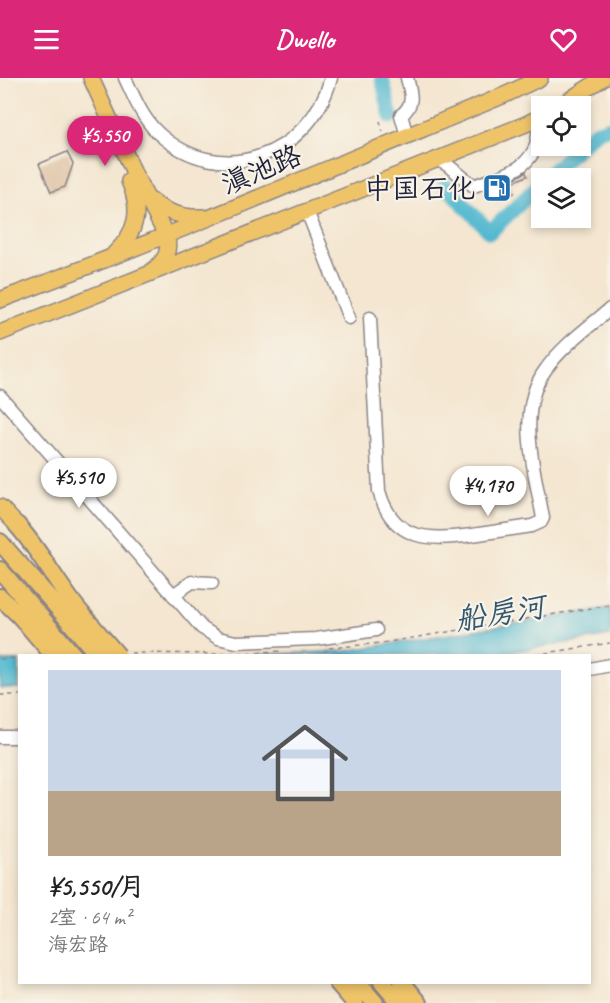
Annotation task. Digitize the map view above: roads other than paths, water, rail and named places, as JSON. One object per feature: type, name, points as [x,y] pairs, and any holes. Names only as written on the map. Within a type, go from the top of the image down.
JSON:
[{"type":"highway","points":[[17,525],[41,555],[62,588],[73,615],[98,654]]},
{"type":"highway","points":[[0,542],[116,654]]},
{"type":"highway","points":[[0,570],[41,629],[53,654]]},
{"type":"highway","points":[[0,597],[72,654]]},
{"type":"highway","points":[[339,984],[355,1003]]},
{"type":"highway","points":[[359,984],[375,1003]]},
{"type":"highway","points":[[384,984],[400,1003]]},
{"type":"highway","points":[[404,984],[419,1003]]},
{"type":"main road","points":[[82,78],[137,204],[135,221],[129,236],[120,249],[108,259]]},
{"type":"main road","points":[[91,78],[169,245],[163,261],[147,275]]},
{"type":"main road","name":"滇池路","points":[[0,300],[215,216],[507,94],[540,78]]},
{"type":"main road","points":[[575,96],[603,78]]},
{"type":"main road","name":"滇池路","points":[[0,333],[531,122]]},
{"type":"main road","points":[[147,198],[160,207],[182,216],[198,218],[215,216]]},
{"type":"main road","points":[[0,507],[17,525]]},
{"type":"street","points":[[125,78],[150,125],[167,140],[197,156],[230,161],[263,156],[293,139],[316,113],[332,78]]},
{"type":"street","points":[[407,78],[411,102],[405,112],[400,115],[407,136]]},
{"type":"street","points":[[435,159],[446,164],[474,186],[524,166],[531,156]]},
{"type":"street","points":[[307,211],[349,318]]},
{"type":"street","points":[[370,318],[379,491],[383,506],[396,522],[412,534],[442,539],[532,526],[541,522],[543,518],[530,425],[531,405],[536,388],[544,371],[562,350],[610,309]]},
{"type":"street","points":[[0,396],[202,628],[218,638],[236,642],[316,639],[376,630]]},
{"type":"street","points":[[177,600],[192,582],[213,583]]},
{"type":"street","points":[[591,669],[610,665]]},
{"type":"street","points":[[0,737],[18,737]]},
{"type":"water","points":[[610,608],[610,636],[496,654],[276,654],[346,651]]},
{"type":"water","points":[[0,661],[18,661],[18,688],[0,688]]},
{"type":"waterway","points":[[382,78],[391,117]]},
{"type":"waterway","points":[[556,168],[595,132],[610,127]]},
{"type":"waterway","points":[[445,185],[490,232],[531,193]]},
{"type":"place","name":"中国石化","points":[[497,188]]},
{"type":"water label","name":"船房河","points":[[500,613]]}]
